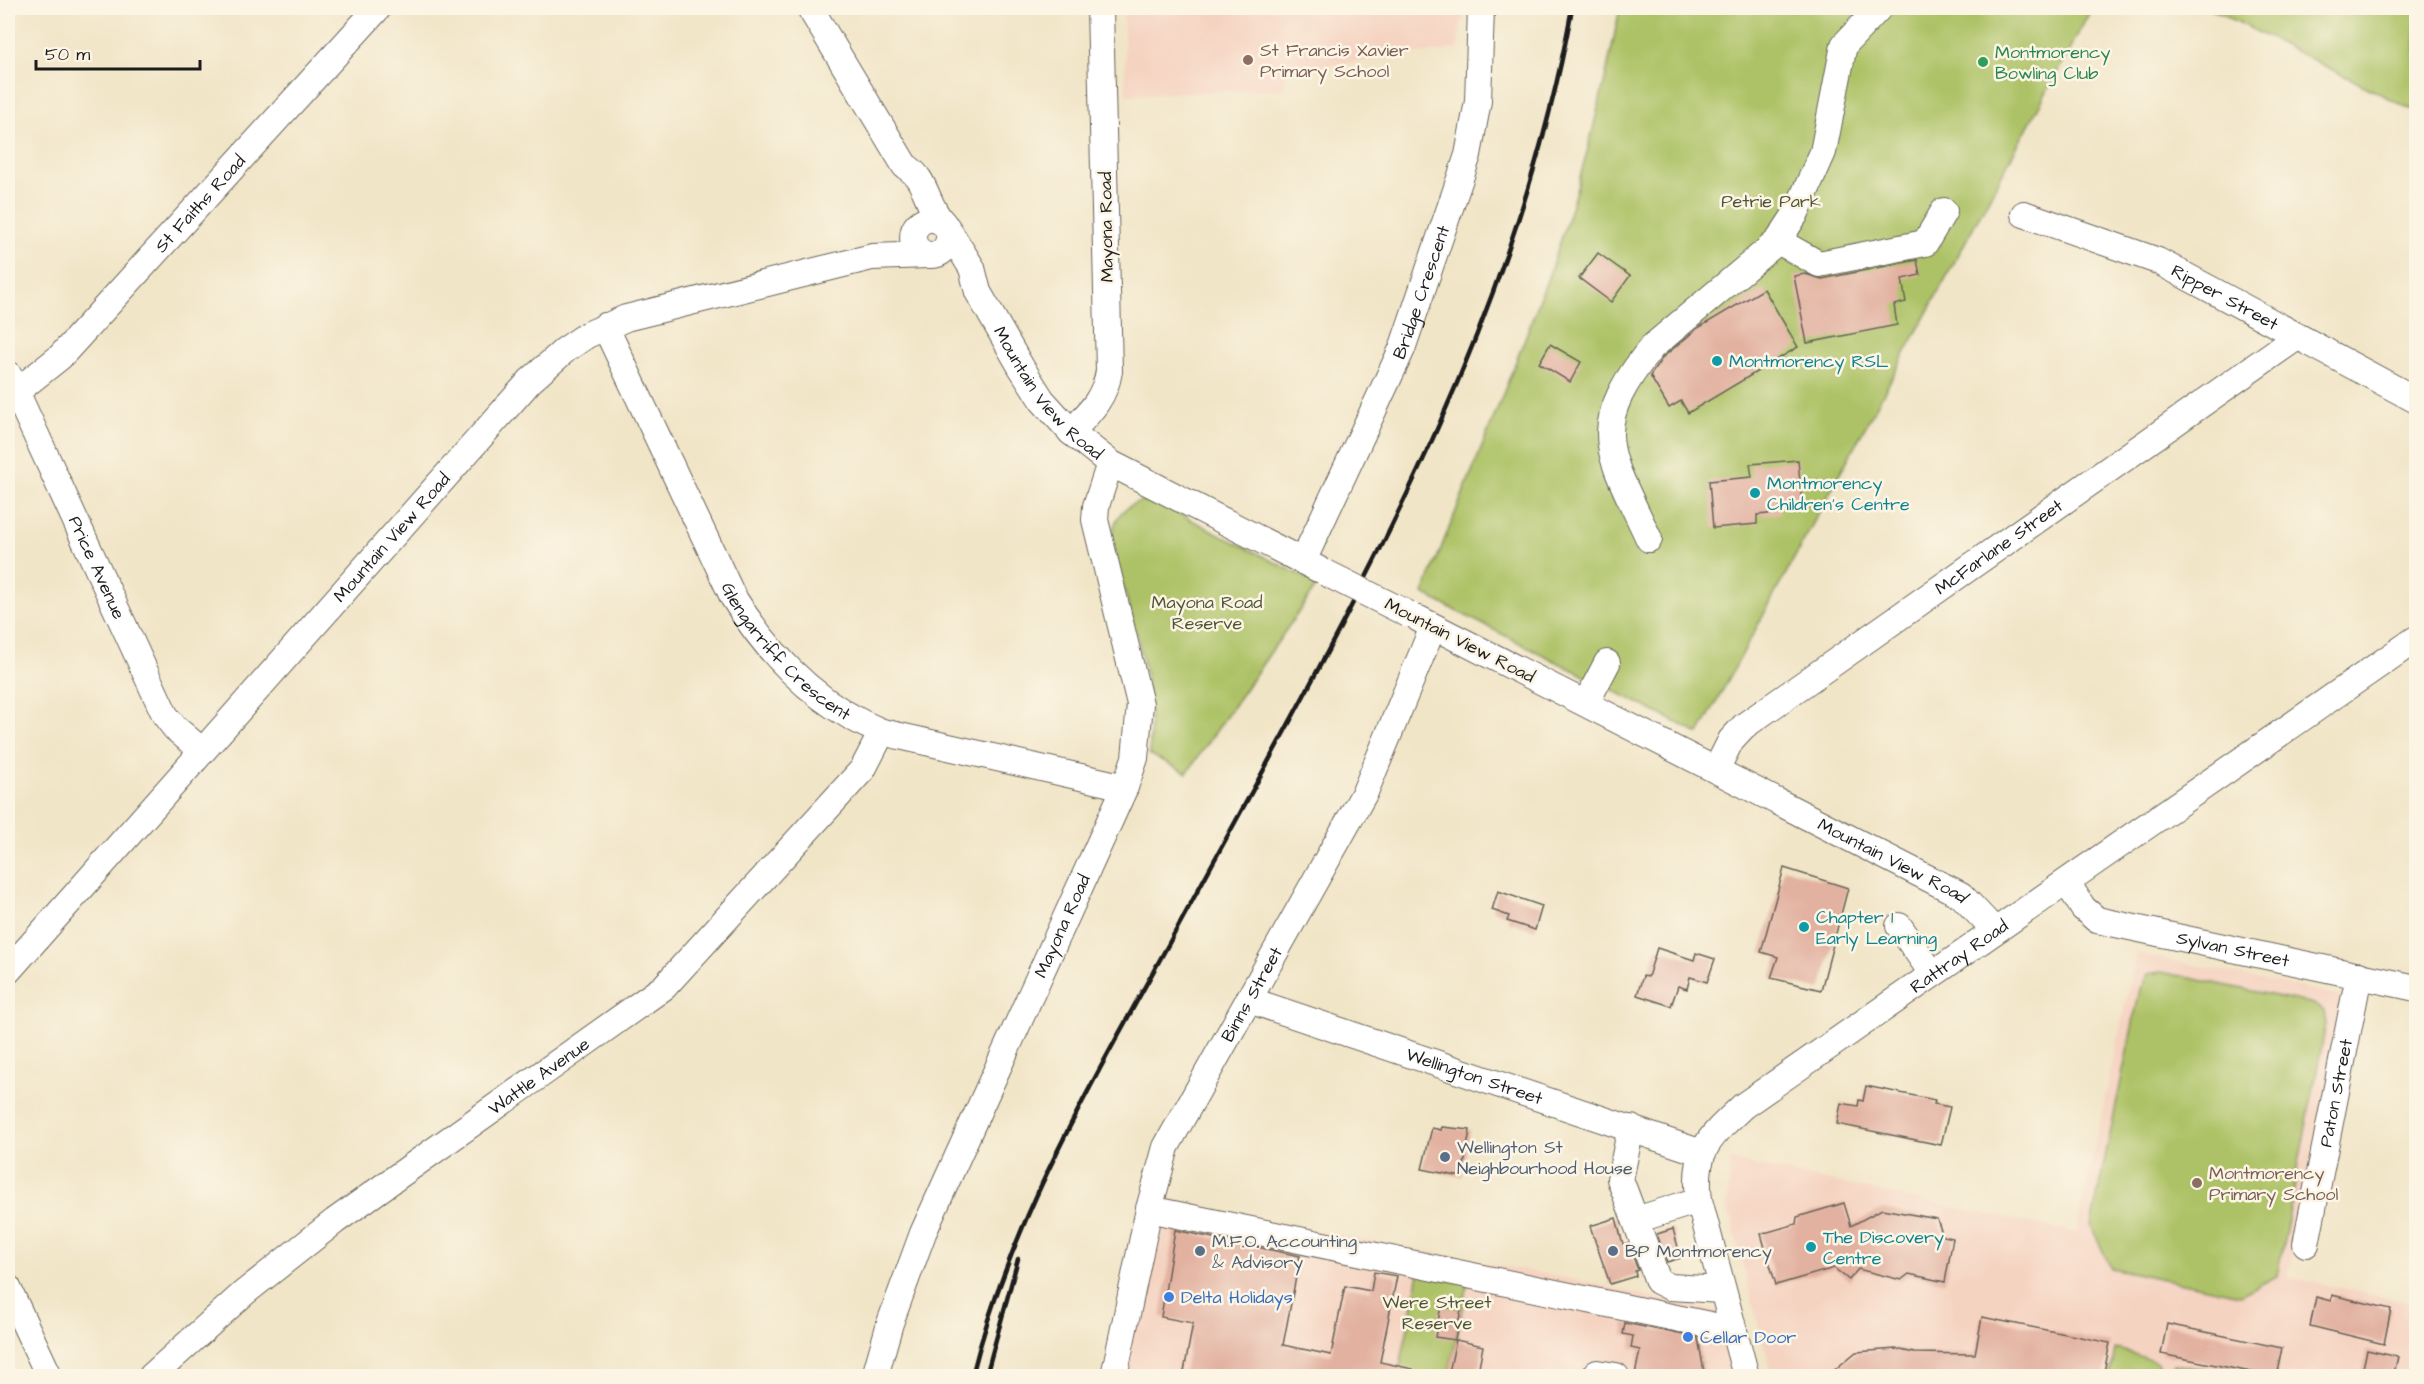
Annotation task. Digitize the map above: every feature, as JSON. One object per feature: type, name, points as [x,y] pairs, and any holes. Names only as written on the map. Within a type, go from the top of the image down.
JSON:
[{"type":"street","name":"St Faiths Road","points":[[12,383],[60,357],[378,8]]},
{"type":"street","points":[[810,8],[905,166],[916,209],[915,245],[929,255],[945,249],[949,238],[945,225],[932,219],[916,228]]},
{"type":"street","name":"Mayona Road","points":[[1071,432],[1099,401],[1107,387],[1109,371],[1100,8]]},
{"type":"street","name":"Bridge Crescent","points":[[1303,561],[1402,349],[1468,155],[1478,101],[1481,8]]},
{"type":"street","points":[[1649,539],[1612,458],[1608,443],[1612,414],[1619,395],[1635,367],[1652,347],[1778,241],[1795,215],[1823,152],[1844,45],[1879,8]]},
{"type":"street","name":"Mountain View Road","points":[[905,166],[920,178],[931,208],[945,225],[972,268],[978,292],[1032,384],[1071,432],[1110,463],[1961,895],[1994,930]]},
{"type":"street","points":[[1778,241],[1819,264],[1925,243],[1944,212]]},
{"type":"street","name":"Ripper Street","points":[[2024,214],[2158,261],[2416,400]]},
{"type":"street","name":"Mountain View Road","points":[[872,257],[916,228]]},
{"type":"street","name":"Mountain View Road","points":[[8,971],[530,381],[565,350],[605,326],[650,310],[872,257],[929,255],[950,266],[967,286],[978,292]]},
{"type":"street","name":"Glengarriff Crescent","points":[[605,326],[733,597],[753,629],[770,650],[825,702],[853,720],[882,732],[1125,787]]},
{"type":"street","name":"McFarlane Street","points":[[1716,770],[1731,740],[1744,726],[2297,337]]},
{"type":"street","name":"Price Avenue","points":[[12,383],[165,715],[175,728],[201,751]]},
{"type":"street","name":"Mayona Road","points":[[875,1377],[890,1323],[923,1233],[1125,787],[1135,758],[1140,704],[1095,520],[1096,506],[1110,463]]},
{"type":"street","name":"Binns Street","points":[[1114,1377],[1149,1209],[1166,1148],[1365,792],[1433,627]]},
{"type":"street","name":"Rattray Road","points":[[1746,1377],[1699,1200],[1696,1174],[1701,1153],[1715,1132],[1743,1106],[1932,973],[2416,639]]},
{"type":"street","points":[[1586,704],[1607,663]]},
{"type":"street","name":"Wattle Avenue","points":[[152,1377],[244,1293],[335,1221],[664,987],[863,769],[882,732]]},
{"type":"street","name":"Sylvan Street","points":[[2067,882],[2083,908],[2097,920],[2416,988]]},
{"type":"street","points":[[1899,926],[1932,973]]},
{"type":"street","name":"Paton Street","points":[[2306,1244],[2359,975]]},
{"type":"street","name":"Wellington Street","points":[[1249,1000],[1701,1153]]},
{"type":"street","points":[[1631,1128],[1620,1179],[1658,1281],[1663,1286],[1722,1290]]},
{"type":"street","points":[[1636,1220],[1699,1200]]},
{"type":"street","points":[[1149,1209],[1734,1330]]},
{"type":"street","points":[[8,1288],[49,1377]]},
{"type":"shaded area","name":"St Francis Xavier Primary School","points":[[1123,8],[1465,8],[1457,49],[1287,71],[1284,89],[1126,95]]},
{"type":"shaded area","name":"Montmorency Primary School","points":[[2136,953],[2345,997],[2288,1277],[2416,1304],[2416,1376],[1772,1376],[1727,1205],[1730,1160],[2076,1233]]},
{"type":"shaded area","points":[[1162,1196],[1242,1217],[1576,1280],[1718,1311],[1736,1376],[1118,1376]]},
{"type":"green space","name":"Petrie Park","points":[[1620,8],[2092,8],[1699,734],[1423,594],[1559,247],[1589,146]]},
{"type":"green space","points":[[2210,8],[2416,8],[2416,101],[2412,110]]},
{"type":"green space","name":"Mayona Road Reserve","points":[[1141,501],[1160,504],[1318,584],[1187,773],[1149,754],[1149,702],[1146,676],[1113,550],[1112,534],[1121,513]]},
{"type":"green space","points":[[2161,972],[2314,1004],[2324,1011],[2326,1024],[2277,1276],[2240,1295],[2111,1268],[2091,1226],[2140,989],[2148,974]]},
{"type":"green space","name":"Were Street Reserve","points":[[1419,1273],[1468,1284],[1448,1376],[1398,1376]]},
{"type":"green space","points":[[2115,1349],[2159,1364],[2159,1376],[2110,1376]]},
{"type":"green space","points":[[2174,1364],[2237,1376],[2172,1376]]},
{"type":"building","points":[[1598,253],[1630,276],[1611,302],[1579,278]]},
{"type":"building","points":[[1917,260],[1920,275],[1902,279],[1906,302],[1894,305],[1897,325],[1807,343],[1794,276],[1805,274],[1822,279]]},
{"type":"building","name":"Montmorency RSL","points":[[1764,289],[1798,347],[1688,413],[1681,401],[1669,408],[1650,376],[1663,357],[1698,328]]},
{"type":"building","points":[[1550,344],[1581,362],[1570,382],[1539,363]]},
{"type":"building","name":"Montmorency Children's Centre","points":[[1798,460],[1802,505],[1780,507],[1780,513],[1757,515],[1757,524],[1713,528],[1709,481],[1752,477],[1750,464]]},
{"type":"building","name":"Chapter 1 Early Learning","points":[[1784,868],[1848,888],[1821,990],[1771,978],[1778,957],[1761,952]]},
{"type":"building","points":[[1498,891],[1542,906],[1535,930],[1507,921],[1509,916],[1492,910]]},
{"type":"building","points":[[1657,948],[1694,960],[1696,953],[1715,959],[1707,982],[1690,977],[1687,989],[1678,986],[1671,1006],[1637,995],[1643,976],[1648,977]]},
{"type":"building","points":[[1866,1086],[1935,1100],[1934,1104],[1950,1107],[1941,1145],[1837,1124],[1841,1103],[1858,1106],[1859,1100],[1863,1101]]},
{"type":"building","name":"Wellington St Neighbourhood House","points":[[1442,1127],[1470,1130],[1462,1177],[1422,1169],[1432,1128],[1441,1130]]},
{"type":"building","points":[[1844,1203],[1851,1226],[1882,1209],[1937,1219],[1943,1236],[1953,1238],[1945,1282],[1909,1274],[1901,1280],[1858,1269],[1849,1280],[1834,1268],[1776,1285],[1761,1234],[1796,1224],[1797,1217]]},
{"type":"building","name":"BP Montmorency","points":[[1616,1218],[1623,1244],[1628,1243],[1638,1270],[1635,1271],[1636,1276],[1610,1284],[1590,1226]]},
{"type":"building","points":[[1673,1229],[1681,1258],[1667,1262],[1657,1234]]},
{"type":"building","points":[[1175,1230],[1300,1256],[1283,1345],[1331,1355],[1345,1286],[1371,1291],[1374,1272],[1397,1276],[1380,1362],[1413,1369],[1412,1377],[1183,1377],[1193,1323],[1161,1317]]},
{"type":"building","points":[[2332,1295],[2391,1309],[2384,1344],[2310,1326],[2316,1297],[2331,1301]]},
{"type":"building","points":[[1441,1306],[1461,1310],[1455,1340],[1435,1337]]},
{"type":"building","points":[[1982,1317],[2110,1343],[2103,1377],[1826,1377],[1856,1352],[1896,1349],[1914,1353],[1975,1354]]},
{"type":"building","points":[[1625,1323],[1698,1338],[1705,1377],[1648,1377],[1635,1374],[1640,1350],[1631,1348],[1633,1336],[1623,1334]]},
{"type":"building","points":[[2167,1324],[2282,1348],[2276,1377],[2161,1354]]},
{"type":"building","points":[[1456,1340],[1483,1346],[1477,1377],[1448,1377]]},
{"type":"building","points":[[2367,1350],[2398,1357],[2393,1377],[2361,1377]]},
{"type":"railway","points":[[972,1376],[1013,1249],[1069,1128],[1313,679],[1421,465],[1469,355],[1511,243],[1546,127],[1572,8]]},
{"type":"railway","points":[[986,1376],[1018,1259]]},
{"type":"place","name":"St Francis Xavier Primary School","points":[[1248,60]]},
{"type":"place","name":"Montmorency Bowling Club","points":[[1983,62]]},
{"type":"place","name":"Montmorency RSL","points":[[1717,361]]},
{"type":"place","name":"Montmorency Children's Centre","points":[[1755,493]]},
{"type":"place","name":"Chapter 1 Early Learning","points":[[1804,927]]},
{"type":"place","name":"Wellington St Neighbourhood House","points":[[1445,1157]]},
{"type":"place","name":"Montmorency Primary School","points":[[2197,1183]]},
{"type":"place","name":"The Discovery Centre","points":[[1811,1247]]},
{"type":"place","name":"M.F.O. Accounting & Advisory","points":[[1200,1251]]},
{"type":"place","name":"BP Montmorency","points":[[1613,1251]]},
{"type":"place","name":"Delta Holidays","points":[[1169,1297]]},
{"type":"place","name":"Cellar Door","points":[[1688,1337]]}]
